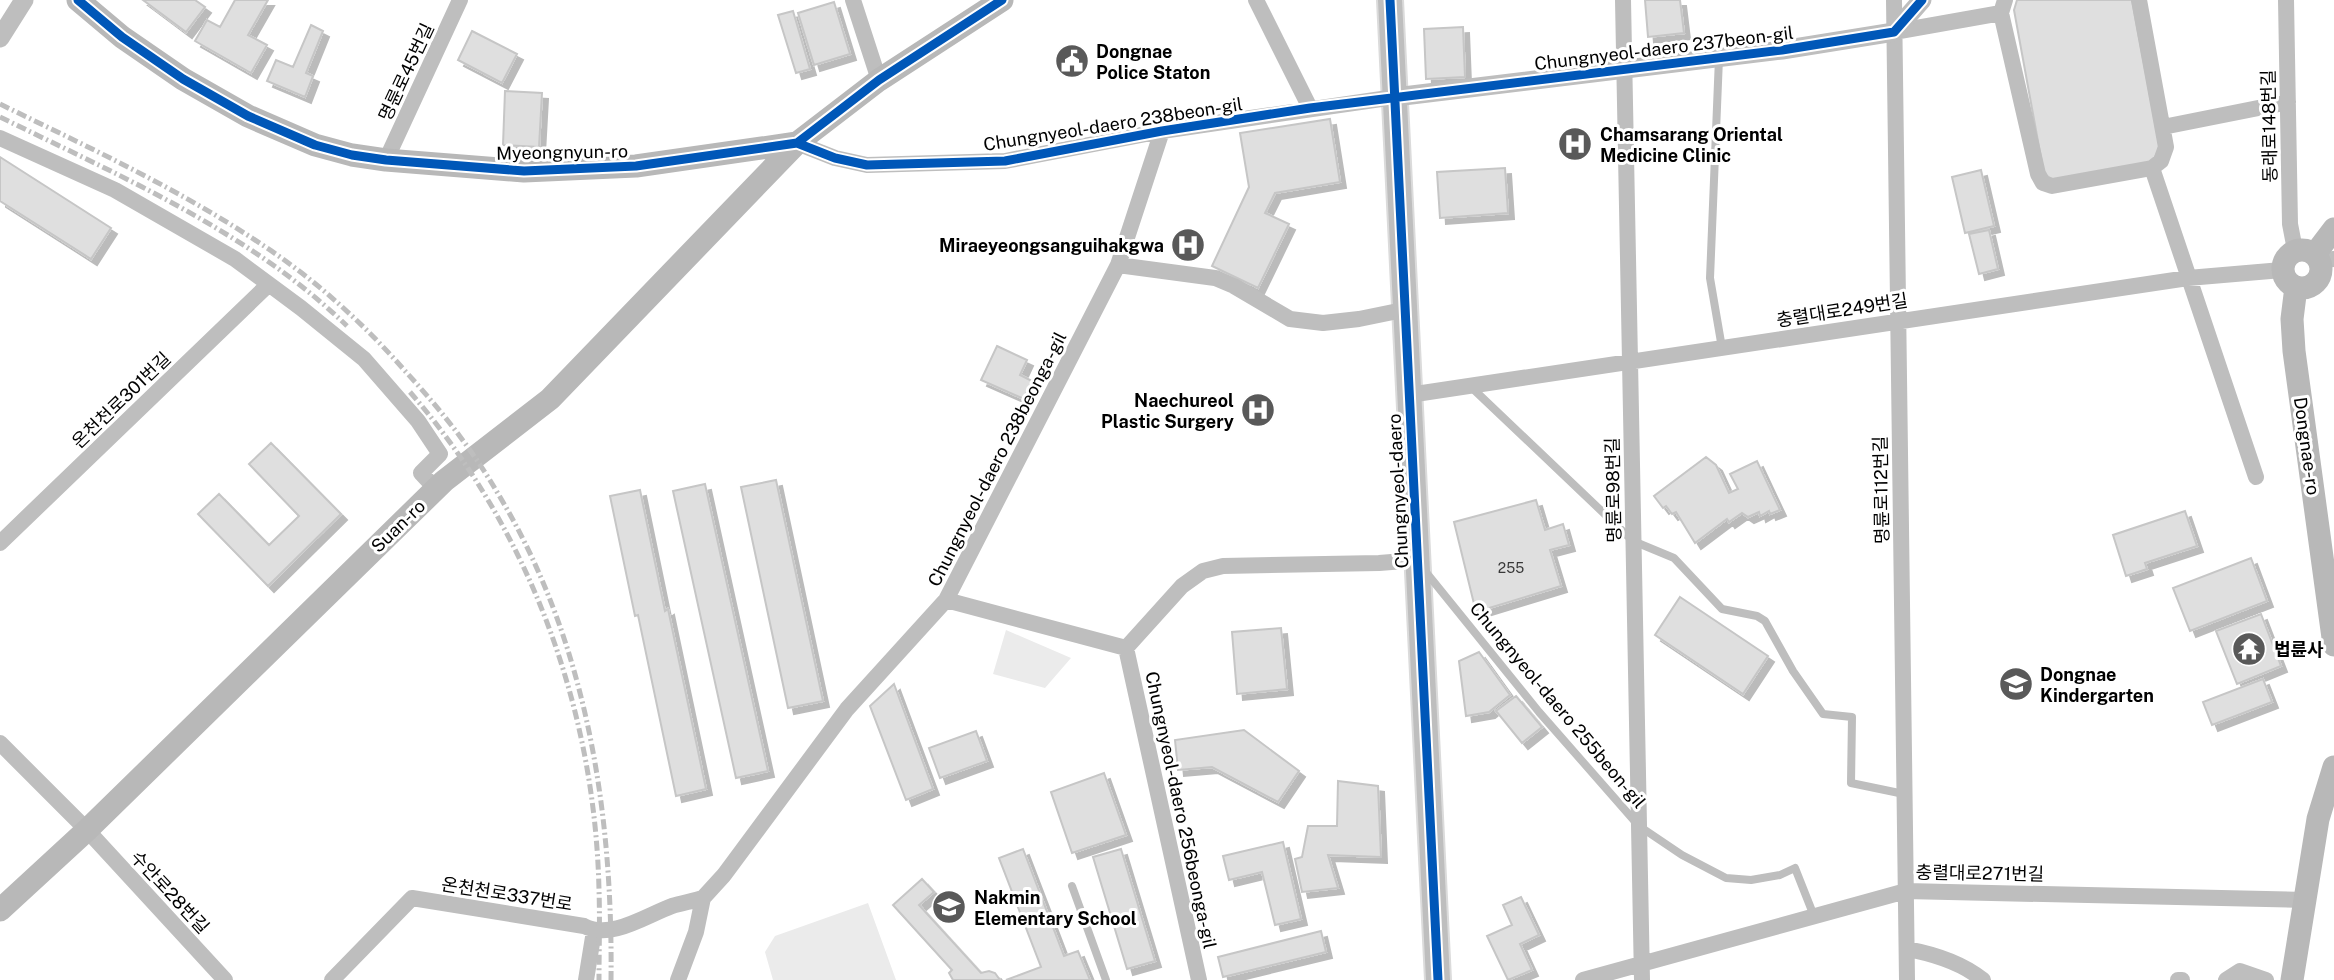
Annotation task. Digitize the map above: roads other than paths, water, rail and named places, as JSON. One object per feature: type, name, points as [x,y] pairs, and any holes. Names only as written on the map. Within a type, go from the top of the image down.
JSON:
[{"type":"main road","name":"Myeongnyun-ro","points":[[78,0],[122,37],[183,79],[248,116],[315,145],[352,155],[386,160],[524,171],[636,166],[797,143],[879,80],[1002,0]]},
{"type":"main road","name":"Chungnyeol-daero","points":[[1390,0],[1403,310],[1438,980]]},
{"type":"main road","name":"Suan-ro","points":[[0,910],[87,830],[436,489],[550,399],[797,143]]},
{"type":"main road","name":"Dongnae-ro","points":[[2316,256],[2334,229]]},
{"type":"main road","name":"Dongnae-ro","points":[[2316,256],[2288,254],[2283,262],[2289,279],[2294,351],[2328,549],[2334,645]]},
{"type":"main road","name":"Dongnae-ro","points":[[2289,279],[2306,288],[2316,282],[2321,272],[2316,256]]},
{"type":"main road","points":[[2292,980],[2318,819],[2334,767]]},
{"type":"street","points":[[0,38],[24,0]]},
{"type":"street","name":"명륜로45번길","points":[[386,160],[460,0]]},
{"type":"street","points":[[853,0],[879,80]]},
{"type":"street","points":[[1256,0],[1310,108]]},
{"type":"street","name":"명륜로98번길","points":[[1623,0],[1642,972]]},
{"type":"street","name":"명륜로112번길","points":[[1894,0],[1907,980]]},
{"type":"street","points":[[1894,33],[1922,0]]},
{"type":"street","points":[[1894,33],[2003,7],[2038,174],[2043,183],[2052,186],[2152,168],[2161,161],[2166,147],[2139,0]]},
{"type":"street","name":"동래로148번길","points":[[2287,0],[2290,224],[2316,256]]},
{"type":"street","name":"Chungnyeol-daero 237beon-gil","points":[[1395,97],[1719,58],[1894,33]]},
{"type":"street","name":"Chungnyeol-daero 238beon-gil","points":[[797,143],[835,158],[867,165],[1004,161],[1163,131],[1395,97]]},
{"type":"street","points":[[2163,127],[2288,102]]},
{"type":"street","name":"Chungnyeol-daero 238beonga-gil","points":[[703,898],[724,875],[847,709],[946,600],[1118,265],[1163,131]]},
{"type":"street","points":[[0,138],[115,190],[235,259],[301,307],[364,359],[418,421],[440,454],[421,473],[436,489]]},
{"type":"street","points":[[2152,168],[2256,477]]},
{"type":"street","points":[[1118,265],[1215,278],[1234,286],[1290,320],[1323,323],[1403,310]]},
{"type":"street","name":"충렬대로249번길","points":[[1409,395],[2188,278],[2289,279]]},
{"type":"street","name":"온천천로301번길","points":[[0,543],[268,285]]},
{"type":"street","points":[[946,600],[1126,648],[1182,586],[1203,570],[1223,566],[1417,560]]},
{"type":"street","name":"Chungnyeol-daero 256beonga-gil","points":[[1126,648],[1199,980]]},
{"type":"street","name":"수안로28번길","points":[[0,743],[87,830],[225,980]]},
{"type":"street","name":"충렬대로271번길","points":[[1583,980],[1642,972],[1814,916],[1906,891],[2305,900]]},
{"type":"street","name":"온천천로337번로","points":[[332,980],[412,898],[584,926],[594,931],[626,926],[672,906],[703,898]]},
{"type":"street","points":[[678,980],[696,932],[703,898]]},
{"type":"street","points":[[586,980],[594,931]]},
{"type":"street","points":[[1907,949],[1933,953],[1974,972],[1983,980]]},
{"type":"street","points":[[2226,980],[2239,971],[2266,980]]},
{"type":"lane","points":[[1719,58],[1710,278],[1722,348]]},
{"type":"lane","points":[[1470,386],[1633,541],[1674,558],[1722,609],[1765,621],[1793,671],[1823,714],[1852,717],[1851,783],[1904,794]]},
{"type":"lane","name":"Chungnyeol-daero 255beon-gil","points":[[1417,560],[1539,712],[1639,826],[1682,855],[1726,878],[1751,880],[1780,875],[1795,868],[1814,916]]},
{"type":"lane","points":[[1072,886],[1106,980]]},
{"type":"railway","points":[[0,104],[168,188],[284,260],[340,305],[374,337],[431,400],[477,460],[528,548],[553,606],[573,666],[588,727],[607,853],[611,980]]},
{"type":"railway","points":[[0,117],[137,184],[226,234],[309,292],[347,326]]},
{"type":"railway","points":[[410,392],[452,445],[489,502],[521,562],[548,624],[569,689],[585,755],[595,822],[599,890],[599,980]]},
{"type":"place","name":"Dongnae Police Staton","points":[[1072,61]]},
{"type":"place","name":"Chamsarang Oriental Medicine Clinic","points":[[1575,144]]},
{"type":"place","name":"Miraeyeongsanguihakgwa","points":[[1188,245]]},
{"type":"place","name":"Naechureol Plastic Surgery","points":[[1258,410]]},
{"type":"place","name":"법륜사","points":[[2249,649]]},
{"type":"place","name":"Dongnae Kindergarten","points":[[2016,684]]},
{"type":"place","name":"Nakmin Elementary School","points":[[949,907]]}]
